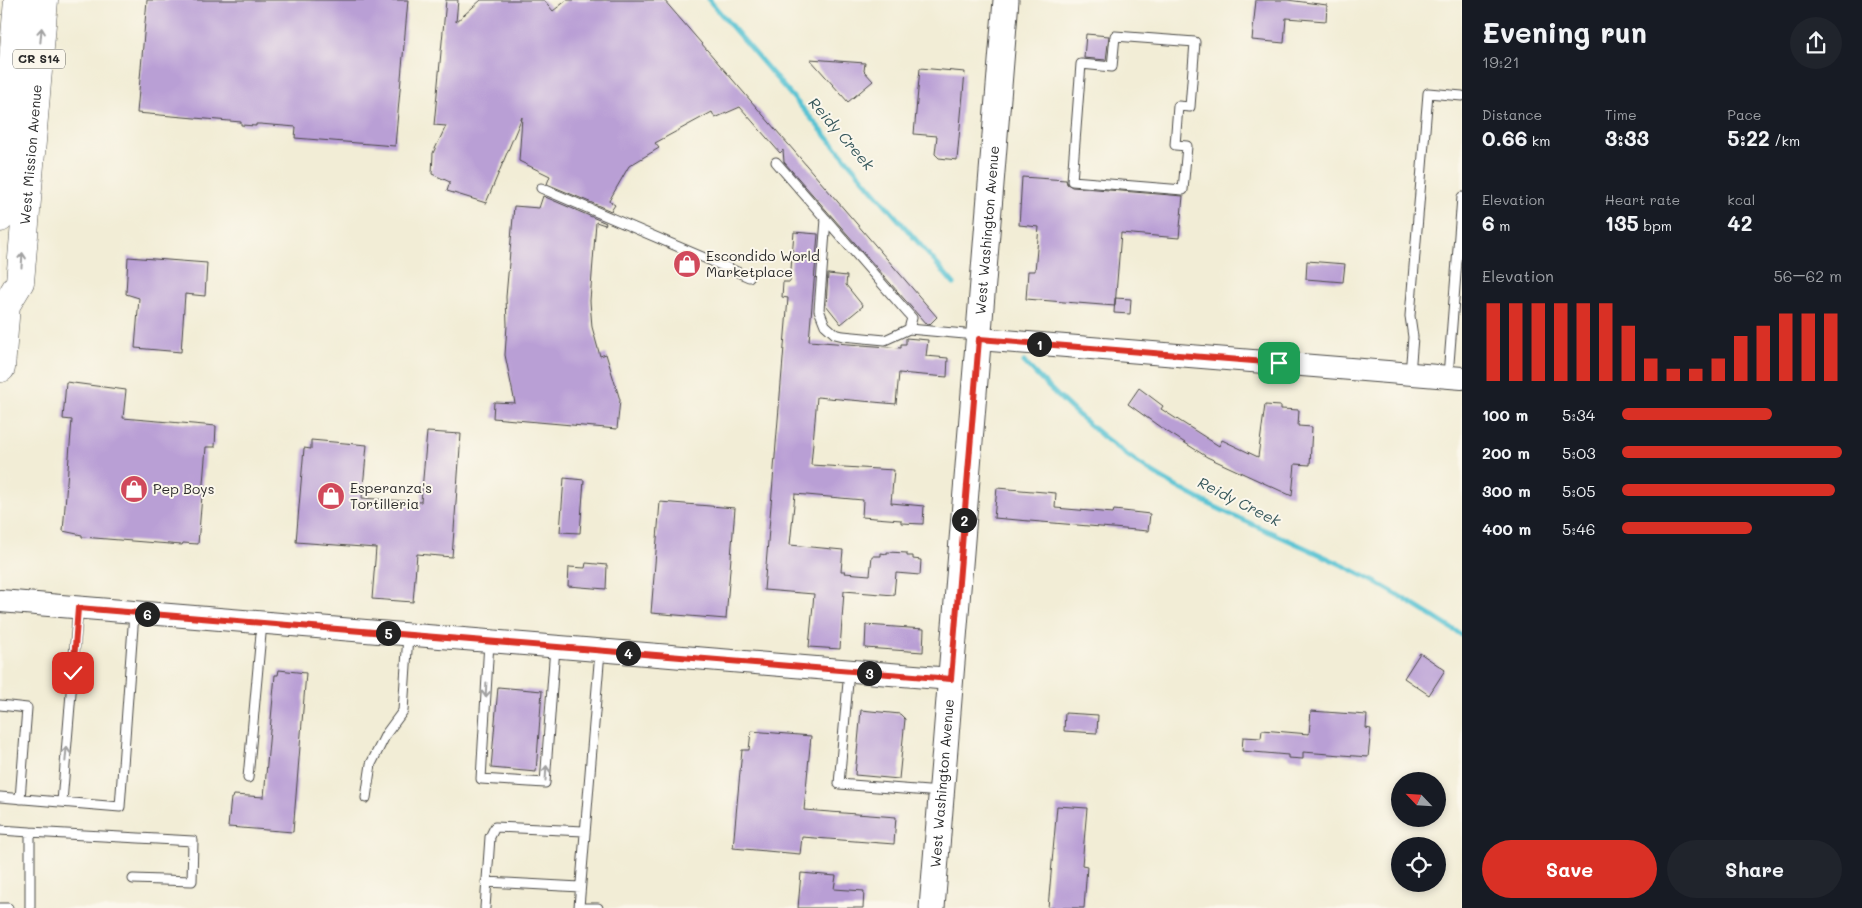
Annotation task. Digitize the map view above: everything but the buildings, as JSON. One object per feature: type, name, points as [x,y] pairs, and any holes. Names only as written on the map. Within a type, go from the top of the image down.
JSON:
[{"type":"main road","name":"West Mission Avenue","points":[[0,218],[18,0]]},
{"type":"main road","name":"West Mission Avenue","points":[[1,374],[3,299],[20,282],[44,0]]},
{"type":"main road","name":"West Washington Avenue","points":[[932,908],[1006,0]]},
{"type":"street","points":[[979,337],[1455,378]]},
{"type":"street","points":[[0,601],[951,679]]},
{"type":"lane","points":[[1114,36],[1195,42],[1190,107],[1178,106],[1175,145],[1187,146],[1183,190],[1072,181],[1082,64],[1112,67],[1114,36]]},
{"type":"lane","points":[[1410,374],[1413,337],[1410,316],[1428,93],[1462,96]]},
{"type":"lane","points":[[776,162],[912,318],[909,329]]},
{"type":"lane","points":[[541,188],[749,277]]},
{"type":"lane","points":[[1455,378],[1462,197]]},
{"type":"lane","points":[[826,219],[818,310],[825,325],[835,334],[884,340],[909,329],[979,337]]},
{"type":"lane","points":[[62,802],[78,608]]},
{"type":"lane","points":[[0,796],[120,807],[134,613]]},
{"type":"lane","points":[[248,778],[262,623]]},
{"type":"lane","points":[[366,798],[371,764],[386,734],[403,711],[408,635]]},
{"type":"lane","points":[[489,642],[481,778],[490,779],[545,783],[555,647]]},
{"type":"lane","points":[[598,908],[579,907],[600,651]]},
{"type":"lane","points":[[849,671],[839,784],[941,792]]},
{"type":"lane","points":[[0,705],[27,708],[20,799]]},
{"type":"lane","points":[[485,908],[490,837],[495,827],[584,831]]},
{"type":"lane","points":[[0,830],[193,841],[192,881],[133,879]]},
{"type":"lane","points":[[30,832],[30,908]]},
{"type":"lane","points":[[486,882],[580,886]]},
{"type":"lane","points":[[0,908],[8,908]]},
{"type":"waterway","name":"Reidy Creek","points":[[709,0],[954,284]]},
{"type":"waterway","name":"Reidy Creek","points":[[1024,362],[1082,419],[1147,469],[1224,511],[1332,560],[1371,580],[1462,635]]},
{"type":"place","name":"Escondido World Marketplace","points":[[687,264]]},
{"type":"place","name":"Pep Boys","points":[[134,489]]},
{"type":"place","name":"Esperanza's Tortilleria","points":[[331,496]]},
{"type":"route","points":[[73,673],[78,608],[951,679],[979,339],[1279,363]]}]
